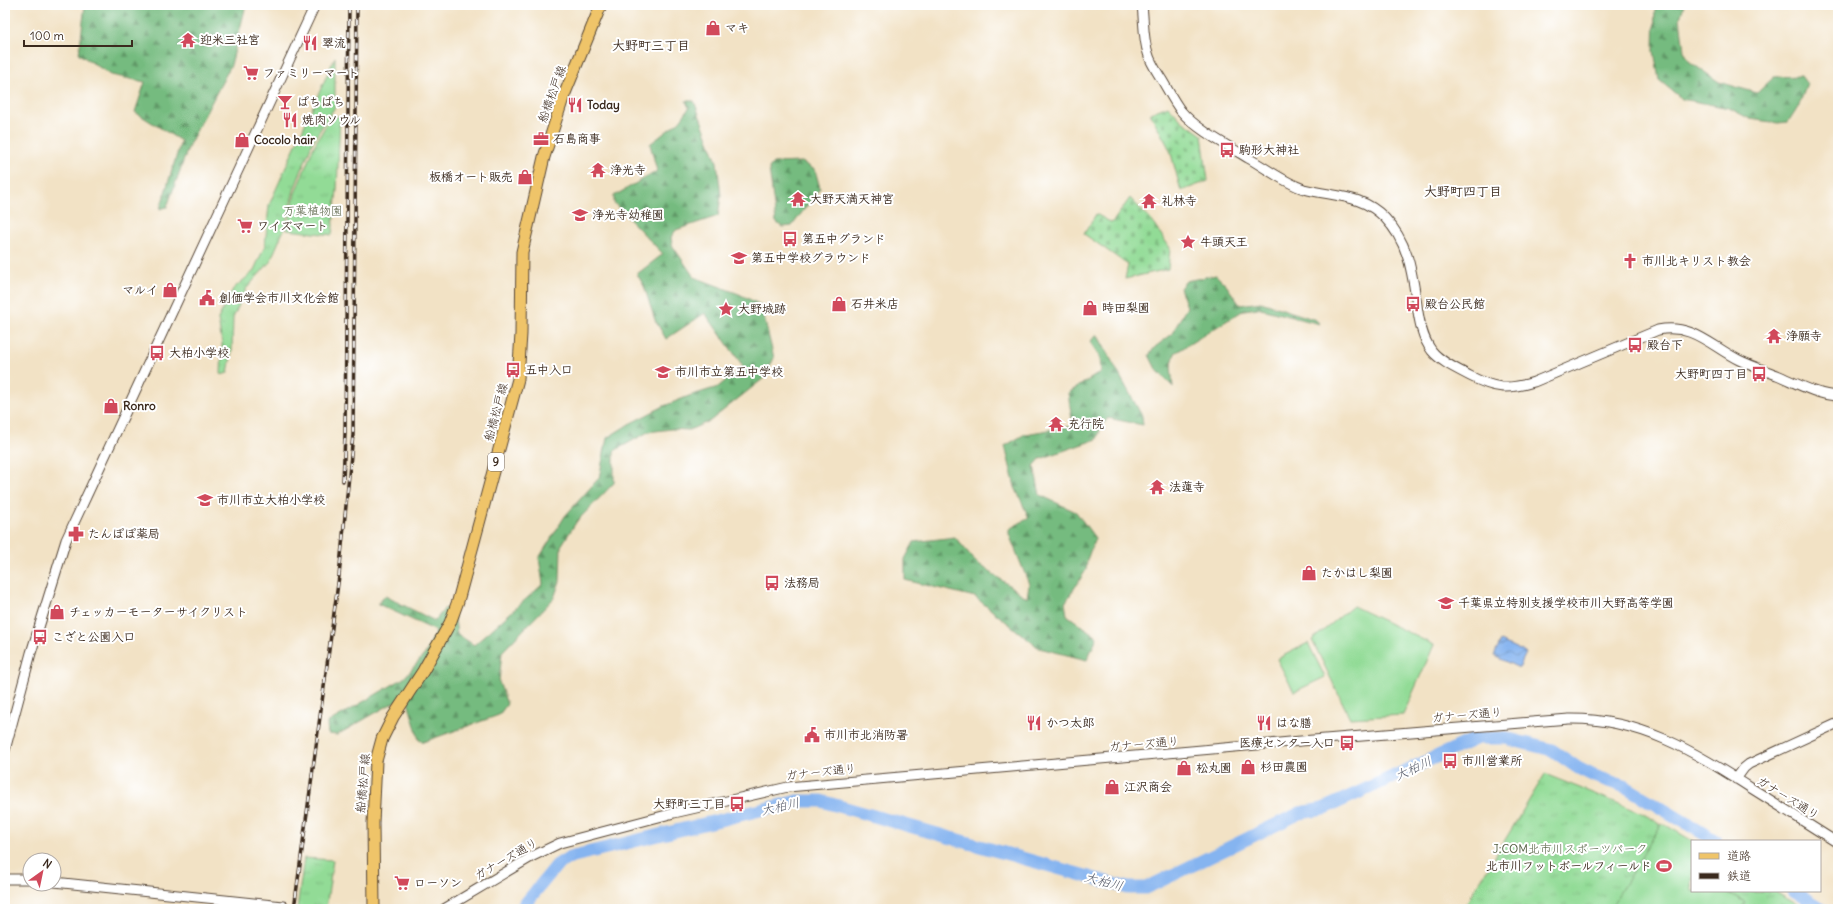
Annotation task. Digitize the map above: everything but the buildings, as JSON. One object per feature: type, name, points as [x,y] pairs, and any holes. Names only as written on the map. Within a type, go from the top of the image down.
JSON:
[{"type":"main road","name":"船橋松戸線","points":[[374,909],[373,823],[376,761],[382,739],[393,717],[423,671],[450,623],[458,601],[518,379],[521,334],[522,252],[544,157],[563,98],[601,5]]},
{"type":"street","points":[[5,750],[29,660],[66,540],[315,5]]},
{"type":"street","points":[[1142,5],[1148,54],[1174,100],[1192,122],[1234,149],[1302,188],[1316,192],[1343,196],[1359,201],[1372,207],[1385,218],[1399,235],[1407,251],[1413,274],[1421,327],[1425,340],[1432,351],[1444,361],[1461,371],[1480,381],[1500,388],[1515,388],[1534,382],[1658,330],[1670,328],[1691,332],[1739,360],[1797,384],[1838,396]]},
{"type":"street","name":"ガナーズ通り","points":[[444,909],[533,856],[560,843],[674,813],[800,785],[1301,741],[1586,718],[1624,724],[1670,740],[1736,779],[1838,843]]},
{"type":"street","points":[[1736,779],[1749,764],[1838,723]]},
{"type":"street","points":[[5,879],[22,879]]},
{"type":"street","points":[[62,883],[284,906]]},
{"type":"green space","points":[[85,5],[246,5],[231,65],[189,145],[167,207],[160,209],[181,141],[135,112],[145,82],[111,75],[79,54]]},
{"type":"green space","points":[[1655,5],[1684,5],[1680,18],[1684,51],[1690,62],[1719,82],[1757,93],[1774,77],[1801,76],[1807,84],[1799,105],[1788,122],[1778,123],[1750,119],[1729,108],[1682,99],[1659,80],[1654,51]]},
{"type":"green space","points":[[335,57],[335,107],[313,141],[294,190],[285,227],[270,262],[246,289],[233,318],[232,351],[228,373],[221,375],[222,344],[218,319],[233,289],[253,272],[265,246],[269,205]]},
{"type":"green space","points":[[686,101],[694,101],[717,162],[721,196],[718,216],[676,230],[671,237],[672,245],[694,277],[739,294],[761,305],[774,358],[764,378],[710,421],[689,430],[671,429],[648,432],[614,451],[614,483],[577,521],[561,546],[560,581],[554,598],[502,652],[499,682],[507,704],[499,715],[423,742],[419,740],[408,702],[398,700],[337,735],[328,734],[327,723],[404,678],[425,654],[436,631],[378,604],[385,596],[435,621],[445,608],[454,613],[457,634],[474,645],[543,584],[539,558],[565,516],[599,478],[607,438],[629,424],[664,406],[718,387],[743,366],[705,313],[666,339],[655,320],[644,286],[637,274],[663,254],[614,203],[614,196],[657,171],[650,144],[680,121],[689,108]]},
{"type":"green space","points":[[1168,106],[1182,121],[1202,135],[1208,181],[1181,191],[1170,150],[1150,113]]},
{"type":"green space","name":"万葉植物園","points":[[332,115],[340,117],[337,190],[332,235],[287,230],[295,193],[315,144]]},
{"type":"green space","points":[[802,162],[815,170],[820,188],[792,226],[782,227],[776,222],[769,168],[773,163]]},
{"type":"green space","points":[[1130,198],[1152,221],[1170,248],[1168,269],[1125,279],[1128,265],[1084,234],[1096,214],[1112,223]]},
{"type":"green space","points":[[1216,275],[1226,285],[1240,305],[1261,302],[1316,320],[1320,324],[1257,308],[1244,310],[1175,353],[1171,367],[1173,387],[1156,369],[1149,355],[1155,347],[1171,335],[1187,307],[1180,288],[1186,281]]},
{"type":"green space","points":[[1097,334],[1142,416],[1143,425],[1108,418],[1101,427],[1097,439],[1040,459],[1034,466],[1040,495],[1076,512],[1095,538],[1087,560],[1086,570],[1065,603],[1067,615],[1097,637],[1087,660],[1039,648],[975,597],[905,580],[905,559],[914,542],[955,537],[976,562],[1027,598],[1029,584],[1009,534],[1009,529],[1029,518],[1015,487],[1005,446],[1025,434],[1073,426],[1068,393],[1101,372],[1100,357],[1090,342]]},
{"type":"green space","points":[[1353,606],[1434,645],[1403,715],[1350,718],[1312,640]]},
{"type":"green space","points":[[1308,643],[1325,677],[1294,692],[1277,659]]},
{"type":"green space","name":"J:COM北市川スポーツパーク","points":[[1545,774],[1642,813],[1691,841],[1691,892],[1776,892],[1803,908],[1463,909]]},
{"type":"green space","name":"北市川フットボールフィールド","points":[[1662,823],[1691,840],[1691,892],[1727,892],[1745,902],[1741,909],[1618,909],[1612,905]]},
{"type":"green space","points":[[304,858],[333,860],[326,909],[297,909]]},
{"type":"water","points":[[1501,641],[1526,653],[1519,668],[1494,656]]},
{"type":"waterway","name":"大柏川","points":[[521,909],[557,865],[570,857],[797,801],[821,801],[1128,888],[1146,888],[1300,813],[1323,809],[1477,738],[1505,738],[1552,750],[1578,768],[1594,776],[1626,787],[1714,840]]},
{"type":"waterway","name":"大柏川","points":[[1795,892],[1823,909]]},
{"type":"railway","points":[[343,481],[345,434],[349,5]]},
{"type":"railway","points":[[294,909],[339,576],[353,435],[357,5]]},
{"type":"place","name":"マキ","points":[[713,28]]},
{"type":"place","name":"迎米三社宮","points":[[188,40]]},
{"type":"place","name":"翠流","points":[[310,43]]},
{"type":"place","name":"ファミリーマート","points":[[251,73]]},
{"type":"place","name":"ぱちぱち","points":[[285,102]]},
{"type":"place","name":"Today","points":[[575,105]]},
{"type":"place","name":"焼肉ソウル","points":[[290,120]]},
{"type":"place","name":"石島商事","points":[[541,139]]},
{"type":"place","name":"Cocolo hair","points":[[242,140]]},
{"type":"place","name":"駒形大神社","points":[[1227,150]]},
{"type":"place","name":"浄光寺","points":[[598,170]]},
{"type":"place","name":"板橋オート販売","points":[[525,177]]},
{"type":"place","name":"大野天満天神宮","points":[[798,199]]},
{"type":"place","name":"礼林寺","points":[[1149,201]]},
{"type":"place","name":"浄光寺幼稚園","points":[[580,215]]},
{"type":"place","name":"ワイズマート","points":[[245,226]]},
{"type":"place","name":"第五中グランド","points":[[790,239]]},
{"type":"place","name":"牛頭天王","points":[[1188,242]]},
{"type":"place","name":"第五中学校グラウンド","points":[[739,258]]},
{"type":"place","name":"市川北キリスト教会","points":[[1630,261]]},
{"type":"place","name":"マルイ","points":[[170,290]]},
{"type":"place","name":"創価学会市川文化会館","points":[[207,298]]},
{"type":"place","name":"石井米店","points":[[839,304]]},
{"type":"place","name":"殿台公民館","points":[[1413,304]]},
{"type":"place","name":"時田梨園","points":[[1090,308]]},
{"type":"place","name":"大野城跡","points":[[726,309]]},
{"type":"place","name":"浄願寺","points":[[1774,336]]},
{"type":"place","name":"殿台下","points":[[1635,345]]},
{"type":"place","name":"大柏小学校","points":[[157,353]]},
{"type":"place","name":"五中入口","points":[[513,370]]},
{"type":"place","name":"市川市立第五中学校","points":[[663,372]]},
{"type":"place","name":"大野町四丁目","points":[[1759,374]]},
{"type":"place","name":"Ronro","points":[[111,406]]},
{"type":"place","name":"充行院","points":[[1056,424]]},
{"type":"place","name":"法蓮寺","points":[[1157,487]]},
{"type":"place","name":"市川市立大柏小学校","points":[[205,500]]},
{"type":"place","name":"たんぽぽ薬局","points":[[76,534]]},
{"type":"place","name":"たかはし梨園","points":[[1309,573]]},
{"type":"place","name":"法務局","points":[[772,583]]},
{"type":"place","name":"千葉県立特別支援学校市川大野高等学園","points":[[1446,603]]},
{"type":"place","name":"チェッカーモーターサイクリスト","points":[[57,612]]},
{"type":"place","name":"こざと公園入口","points":[[40,637]]},
{"type":"place","name":"かつ太郎","points":[[1034,723]]},
{"type":"place","name":"はな膳","points":[[1264,723]]},
{"type":"place","name":"市川市北消防署","points":[[812,735]]},
{"type":"place","name":"医療センター入口","points":[[1347,743]]},
{"type":"place","name":"市川営業所","points":[[1450,761]]},
{"type":"place","name":"杉田農園","points":[[1248,767]]},
{"type":"place","name":"松丸園","points":[[1184,768]]},
{"type":"place","name":"江沢商会","points":[[1112,787]]},
{"type":"place","name":"大野町三丁目","points":[[737,804]]},
{"type":"place","name":"北市川フットボールフィールド","points":[[1664,866]]},
{"type":"place","name":"ローソン","points":[[402,883]]},
{"type":"district","name":"大野町三丁目","points":[[651,45]]},
{"type":"district","name":"大野町四丁目","points":[[1463,191]]}]
